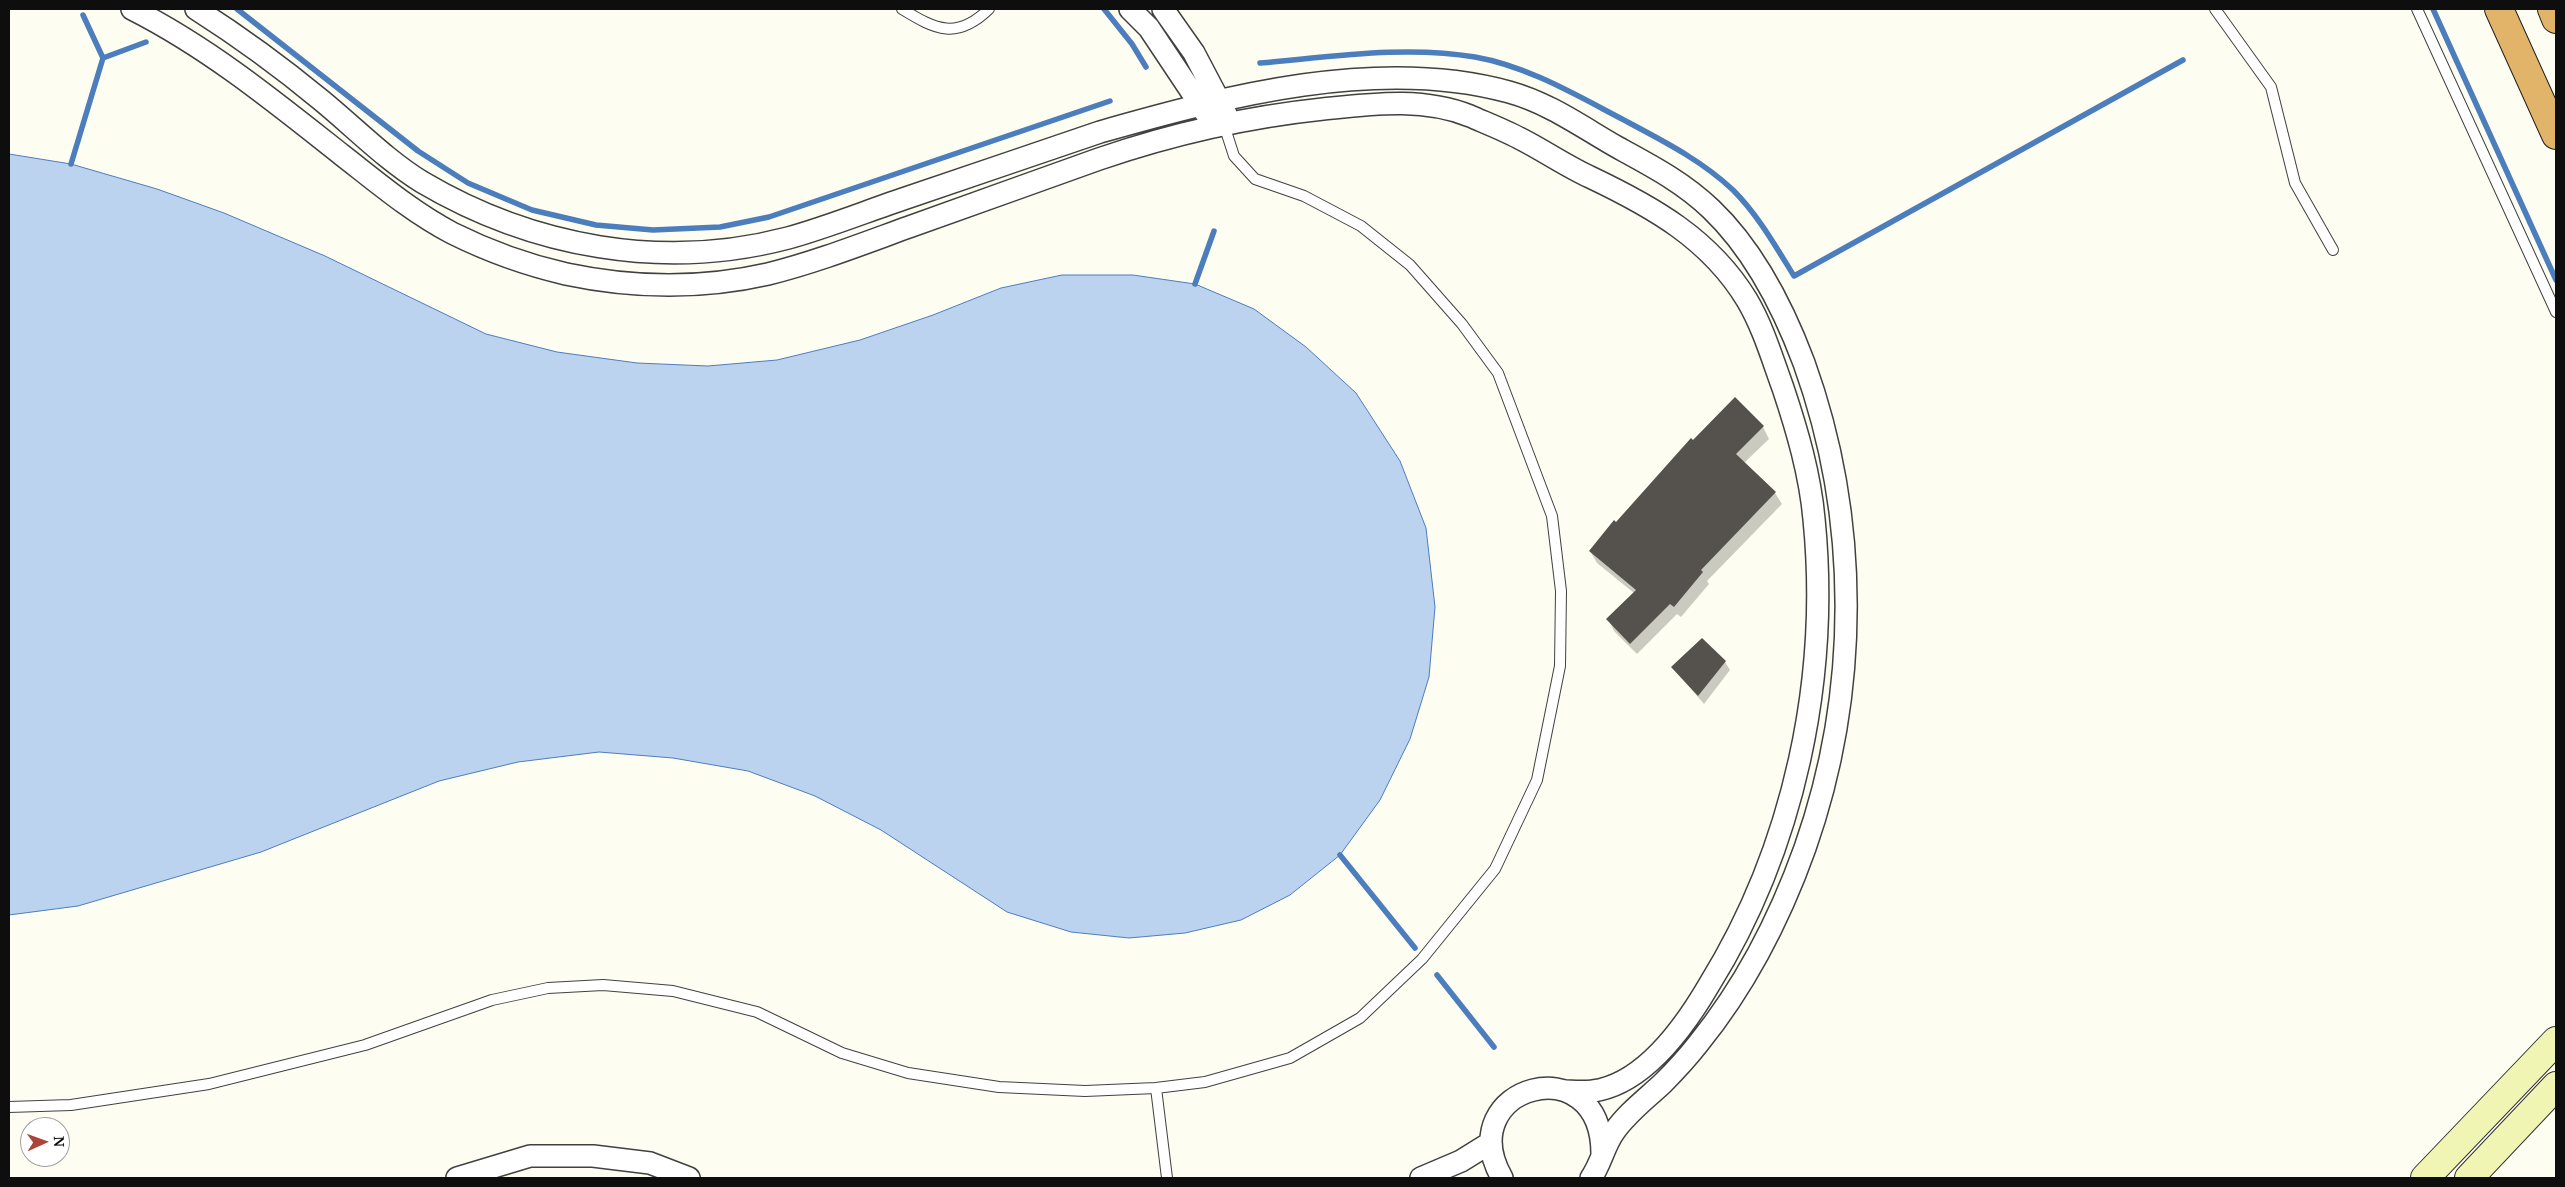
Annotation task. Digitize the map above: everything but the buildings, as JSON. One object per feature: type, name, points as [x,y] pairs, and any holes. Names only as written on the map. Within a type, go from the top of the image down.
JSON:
[{"type":"highway","points":[[2499,9],[2556,135]]},
{"type":"highway","points":[[2552,9],[2556,19]]},
{"type":"street","points":[[132,9],[177,32],[226,65],[377,183],[447,231],[522,262],[564,273],[608,281],[646,285],[685,284],[722,282],[769,274],[840,252],[1107,156],[1223,125],[1354,106],[1398,103],[1432,105],[1460,112],[1517,136],[1662,214],[1704,248],[1747,299],[1763,331],[1785,394],[1802,452],[1814,514],[1818,591],[1817,636],[1810,710],[1779,837],[1741,930],[1684,1027],[1650,1061],[1630,1075],[1595,1091],[1566,1091],[1553,1088],[1533,1089],[1515,1097],[1501,1111],[1494,1124],[1490,1144],[1494,1163],[1502,1178]]},
{"type":"street","points":[[196,9],[274,62],[419,180],[455,200],[526,230],[570,243],[609,249],[653,252],[717,250],[787,238],[1100,132],[1211,103],[1307,86],[1397,78],[1473,84],[1511,92],[1548,107],[1654,166],[1688,188],[1714,211],[1766,280],[1788,324],[1819,406],[1832,462],[1846,566],[1846,620],[1837,727],[1822,794],[1783,906],[1729,1004],[1698,1044],[1667,1079],[1622,1122],[1611,1136],[1598,1168]]},
{"type":"street","points":[[1130,9],[1149,28],[1211,103]]},
{"type":"street","points":[[1163,9],[1194,53],[1211,103],[1223,125]]},
{"type":"street","points":[[2425,1178],[2556,1041]]},
{"type":"street","points":[[2469,1178],[2556,1086]]},
{"type":"street","points":[[1566,1091],[1583,1101],[1596,1116],[1602,1134],[1598,1168]]},
{"type":"street","points":[[1421,1178],[1461,1160],[1490,1144]]},
{"type":"street","points":[[457,1178],[530,1156],[593,1156],[650,1164],[689,1178]]},
{"type":"lane","points":[[902,9],[941,29],[965,28],[988,9]]},
{"type":"lane","points":[[2215,9],[2271,87],[2295,183],[2333,250]]},
{"type":"lane","points":[[2417,9],[2556,312]]},
{"type":"lane","points":[[9,1107],[71,1105],[209,1084],[365,1045],[492,1000],[548,988],[603,985],[673,990],[757,1012],[842,1054],[908,1073],[999,1087],[1085,1091],[1156,1088],[1205,1082],[1290,1058],[1360,1018],[1422,959],[1495,869],[1537,780],[1560,666],[1561,591],[1552,516],[1498,373],[1462,324],[1410,265],[1361,226],[1304,196],[1255,179],[1234,156],[1223,125]]},
{"type":"lane","points":[[1156,1088],[1167,1178]]},
{"type":"water","points":[[9,154],[71,164],[157,189],[224,213],[325,256],[486,334],[557,352],[637,363],[708,366],[777,360],[860,340],[933,315],[1001,288],[1062,275],[1133,275],[1195,284],[1254,309],[1306,347],[1356,393],[1400,461],[1426,528],[1435,607],[1429,677],[1410,739],[1380,800],[1340,855],[1290,895],[1241,920],[1185,933],[1129,938],[1071,932],[1007,912],[881,830],[815,796],[748,771],[673,758],[599,752],[518,762],[439,781],[261,852],[78,906],[9,915]]},
{"type":"waterway","points":[[237,9],[418,151],[468,183],[532,210],[596,225],[653,230],[720,227],[769,217],[1110,101]]},
{"type":"waterway","points":[[1104,9],[1132,44],[1146,67]]},
{"type":"waterway","points":[[2433,9],[2556,280]]},
{"type":"waterway","points":[[71,164],[103,58],[83,15]]},
{"type":"waterway","points":[[103,58],[146,42]]},
{"type":"waterway","points":[[1260,63],[1368,53],[1422,52],[1475,57],[1494,61],[1532,74],[1569,91],[1680,151],[1720,179],[1751,210],[1794,276],[2183,60]]},
{"type":"waterway","points":[[1195,284],[1214,231]]},
{"type":"waterway","points":[[1340,855],[1415,948]]},
{"type":"waterway","points":[[1437,975],[1494,1047]]}]
